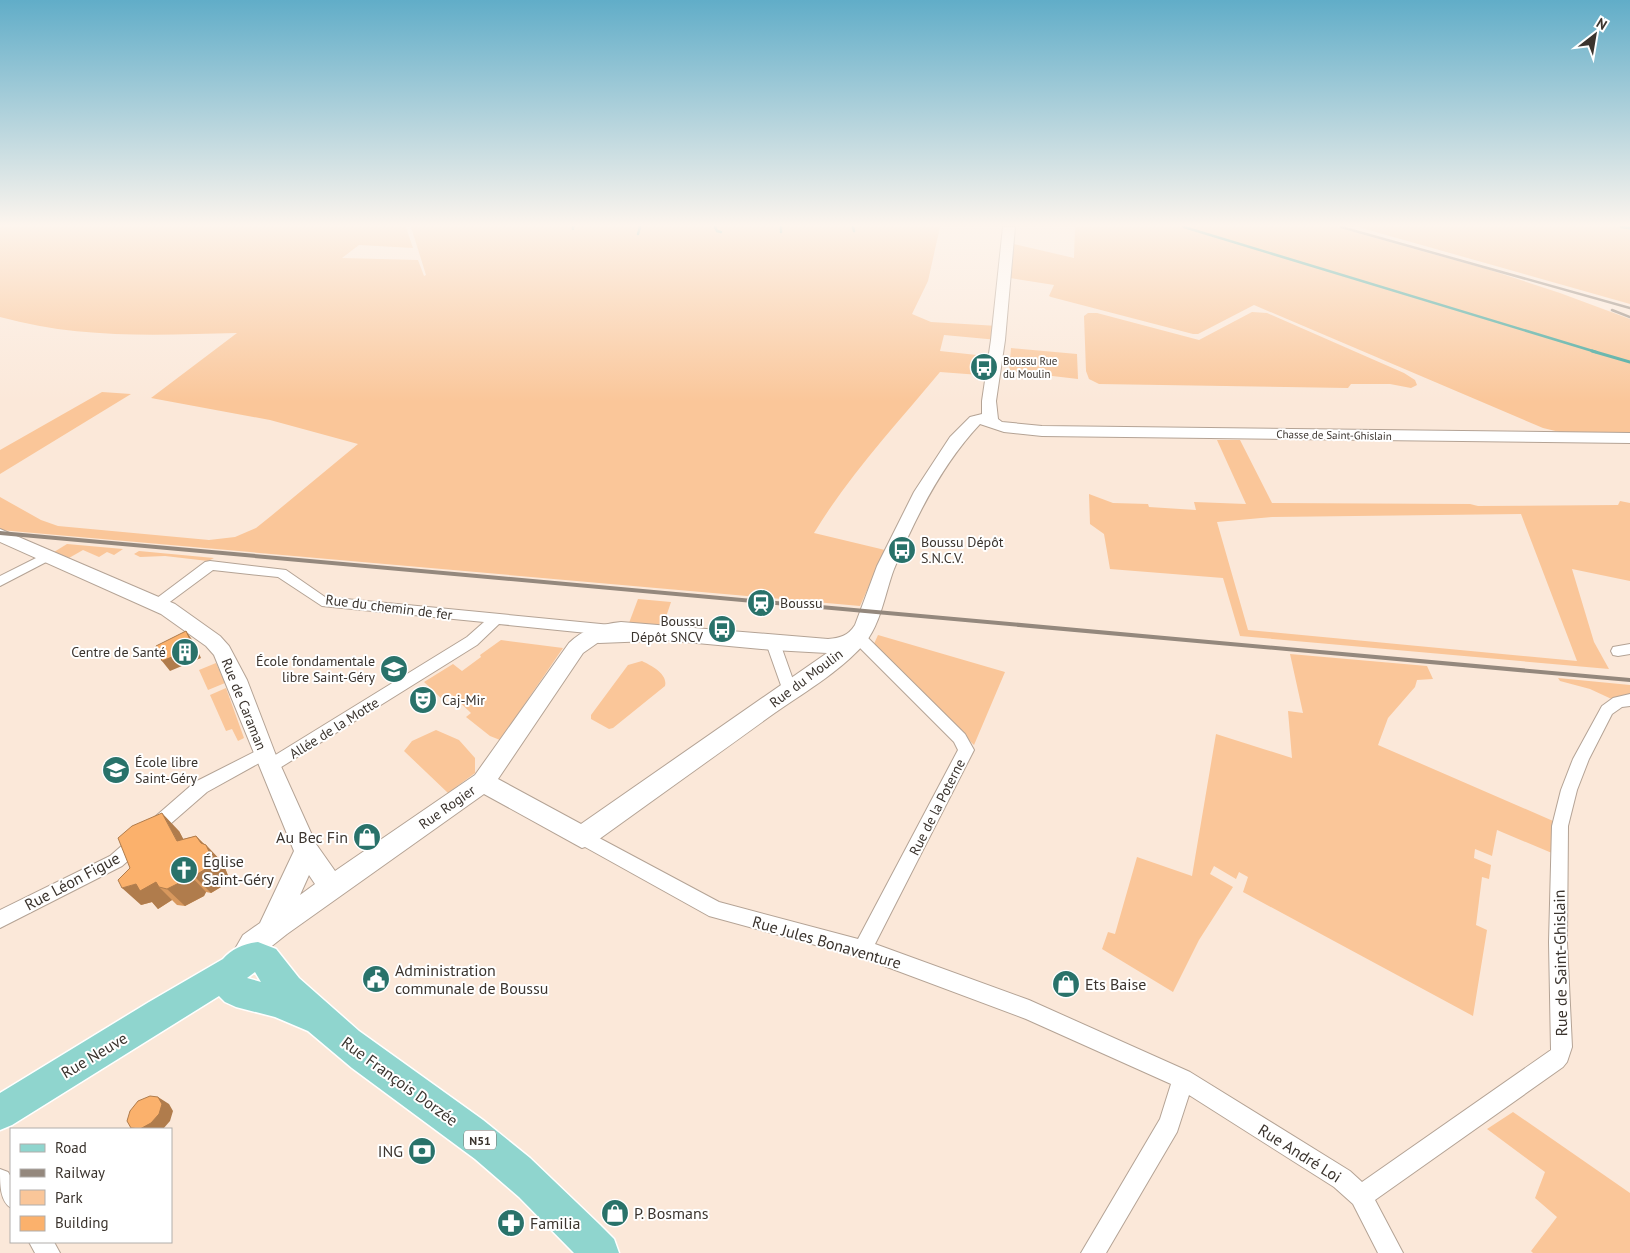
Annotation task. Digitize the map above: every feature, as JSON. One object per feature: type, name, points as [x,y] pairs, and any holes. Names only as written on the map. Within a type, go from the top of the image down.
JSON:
[{"type":"main road","name":"Rue Neuve","points":[[0,1113],[188,997],[211,992],[254,963]]},
{"type":"main road","name":"Rue François Dorzée","points":[[254,963],[278,1002],[310,1016],[332,1030],[488,1146],[546,1197],[600,1253]]},
{"type":"street","points":[[984,425],[998,340],[1003,285]]},
{"type":"street","name":"Chasse de Saint-Ghislain","points":[[984,425],[1038,430],[1630,438]]},
{"type":"street","name":"Rue du Moulin","points":[[582,837],[790,691],[837,656],[858,637],[865,626],[886,566],[922,492],[949,452],[984,425]]},
{"type":"street","name":"Rue de Caraman","points":[[4,538],[158,604],[204,633],[222,651],[236,680],[267,760],[307,851],[331,886]]},
{"type":"street","points":[[0,582],[46,557]]},
{"type":"street","name":"Rue du chemin de fer","points":[[158,604],[210,565],[281,573],[322,601],[611,630]]},
{"type":"street","name":"Allée de la Motte","points":[[267,760],[457,651],[484,632],[496,619]]},
{"type":"street","points":[[560,626],[581,641],[668,633]]},
{"type":"street","points":[[581,641],[611,630],[631,629],[773,643],[838,646],[845,645],[858,637]]},
{"type":"street","name":"Rue de la Poterne","points":[[858,637],[960,738],[966,750],[863,949]]},
{"type":"street","name":"Rue Rogier","points":[[254,963],[331,886],[482,782],[581,641]]},
{"type":"street","points":[[773,643],[790,691]]},
{"type":"street","name":"Rue de Saint-Ghislain","points":[[1361,1196],[1548,1066],[1560,1055],[1562,1047],[1558,942],[1560,826],[1568,790],[1581,759],[1608,710],[1624,701]]},
{"type":"street","name":"Rue Léon Figue","points":[[0,918],[116,860],[201,787],[267,760]]},
{"type":"street","name":"Rue Jules Bonaventure","points":[[482,782],[715,910],[863,949],[1029,1010],[1182,1079]]},
{"type":"street","points":[[254,963],[307,851]]},
{"type":"street","points":[[1093,1253],[1162,1137],[1172,1117],[1182,1079]]},
{"type":"street","name":"Rue André Loi","points":[[1182,1079],[1342,1179],[1361,1196],[1391,1253]]},
{"type":"street","points":[[0,1180],[10,1195]]},
{"type":"green space","points":[[0,285],[926,285],[912,314],[931,322],[998,326],[998,340],[944,335],[940,351],[995,357],[993,376],[940,372],[858,470],[814,533],[885,550],[860,606],[0,530],[0,497],[41,520],[58,526],[209,540],[235,537],[256,528],[358,444],[270,420],[151,398],[237,333],[147,335],[88,332],[59,329],[0,317]]},
{"type":"green space","points":[[1054,285],[1537,285],[1630,319],[1630,434],[1568,434],[1543,428],[1254,305],[1198,334],[1193,334],[1049,296]]},
{"type":"green space","points":[[1565,285],[1630,285],[1630,304]]},
{"type":"green space","points":[[1252,312],[1267,313],[1404,373],[1415,380],[1417,385],[1411,388],[1390,384],[1351,384],[1348,388],[1099,384],[1089,379],[1086,371],[1084,316],[1088,313],[1097,313],[1199,340]]},
{"type":"green space","points":[[1011,348],[1077,354],[1078,379],[1009,371]]},
{"type":"green space","points":[[102,392],[131,394],[0,474],[0,450]]},
{"type":"green space","points":[[1217,440],[1240,440],[1272,503],[1470,504],[1478,506],[1618,505],[1620,501],[1630,503],[1630,581],[1572,569],[1594,642],[1609,669],[1240,636],[1223,578],[1110,569],[1104,534],[1090,524],[1089,494],[1113,503],[1148,504],[1149,507],[1196,510],[1194,502],[1246,504]],"holes":[[[1521,514],[1577,661],[1248,630],[1217,522],[1272,517]]]},
{"type":"green space","points":[[67,544],[123,549],[114,555],[107,552],[99,557],[83,550],[69,558],[54,552]]},
{"type":"green space","points":[[139,551],[214,558],[208,561],[165,556],[140,557],[134,554]]},
{"type":"green space","points":[[638,599],[671,602],[663,626],[629,623]]},
{"type":"green space","points":[[878,635],[1005,672],[974,745],[873,646]]},
{"type":"green space","points":[[501,640],[563,648],[500,740],[490,736],[466,717],[471,713],[452,695],[443,700],[424,682],[453,664],[462,671]]},
{"type":"green space","points":[[1290,654],[1427,666],[1433,679],[1417,680],[1415,687],[1388,718],[1378,745],[1560,824],[1559,856],[1497,830],[1492,856],[1475,849],[1474,858],[1491,865],[1489,879],[1482,877],[1476,925],[1487,930],[1473,1016],[1243,892],[1248,877],[1239,872],[1236,879],[1214,866],[1210,874],[1233,887],[1199,940],[1173,992],[1102,949],[1108,932],[1115,934],[1137,857],[1192,876],[1216,734],[1292,758],[1288,711],[1303,713]]},
{"type":"green space","points":[[642,661],[662,674],[665,686],[613,728],[609,729],[591,719],[591,715],[628,665]]},
{"type":"green space","points":[[216,663],[225,683],[208,690],[199,670]]},
{"type":"green space","points":[[1558,678],[1630,685],[1630,700],[1618,702],[1590,689],[1560,681]]},
{"type":"green space","points":[[226,688],[244,738],[238,741],[232,729],[226,731],[210,695]]},
{"type":"green space","points":[[436,730],[459,740],[475,758],[475,773],[448,793],[404,751],[412,741]]},
{"type":"green space","points":[[1513,1112],[1630,1193],[1630,1253],[1533,1253],[1531,1251],[1557,1217],[1535,1198],[1545,1172],[1487,1129]]},
{"type":"building","points":[[186,631],[194,648],[162,661],[156,646]]},
{"type":"building","points":[[162,813],[177,841],[196,836],[201,843],[206,845],[213,860],[204,870],[194,876],[189,874],[187,879],[167,889],[159,887],[156,882],[140,891],[136,884],[122,888],[118,880],[130,868],[118,838],[132,826]]},
{"type":"building","points":[[150,1096],[158,1097],[162,1104],[159,1114],[151,1123],[142,1128],[131,1128],[127,1121],[130,1111],[138,1101]]},
{"type":"waterway","points":[[1377,285],[1596,352]]},
{"type":"waterway","points":[[1592,351],[1630,362]]},
{"type":"railway","points":[[1550,285],[1630,308]]},
{"type":"railway","points":[[1612,310],[1630,317]]},
{"type":"railway","points":[[0,533],[1630,680]]},
{"type":"place","name":"Boussu Rue du Moulin","points":[[984,367]]},
{"type":"place","name":"Boussu Dépôt S.N.C.V.","points":[[902,550]]},
{"type":"place","name":"Boussu","points":[[761,603]]},
{"type":"place","name":"Boussu Dépôt SNCV","points":[[722,629]]},
{"type":"place","name":"Centre de Santé","points":[[185,652]]},
{"type":"place","name":"École fondamentale libre Saint-Géry","points":[[394,669]]},
{"type":"place","name":"Caj-Mir","points":[[423,700]]},
{"type":"place","name":"École libre Saint-Géry","points":[[116,770]]},
{"type":"place","name":"Au Bec Fin","points":[[367,837]]},
{"type":"place","name":"Église Saint-Géry","points":[[184,870]]},
{"type":"place","name":"Administration communale de Boussu","points":[[376,979]]},
{"type":"place","name":"Ets Baise","points":[[1066,984]]},
{"type":"place","name":"ING","points":[[422,1151]]},
{"type":"place","name":"P. Bosmans","points":[[615,1213]]},
{"type":"place","name":"Familia","points":[[511,1223]]}]
